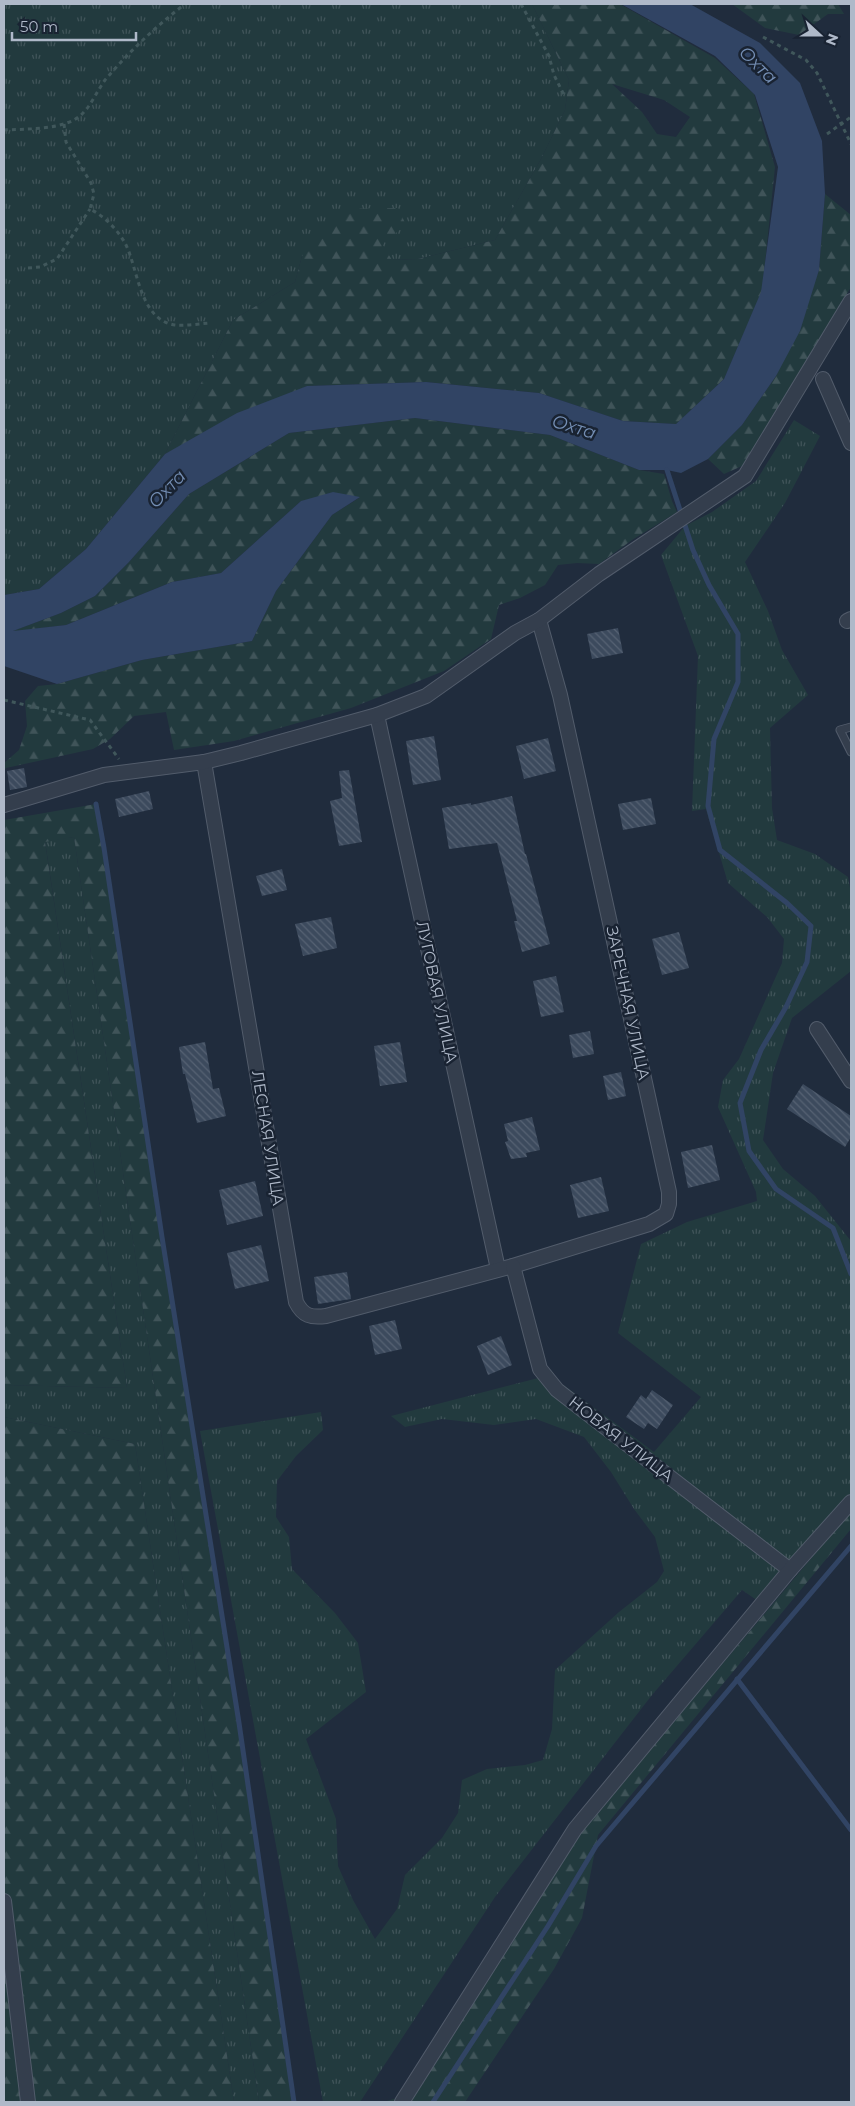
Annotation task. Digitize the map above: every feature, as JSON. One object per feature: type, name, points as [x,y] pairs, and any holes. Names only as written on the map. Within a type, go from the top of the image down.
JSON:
[{"type":"street","points":[[4,805],[104,775],[204,762],[377,715],[426,696],[515,633],[539,620],[599,574],[745,476],[851,301]]},
{"type":"street","points":[[823,379],[851,443]]},
{"type":"street","name":"ЗАРЕЧНАЯ УЛИЦА","points":[[498,1269],[650,1224],[666,1214],[669,1204],[669,1192],[564,715],[539,620]]},
{"type":"street","name":"ЛУГОВАЯ УЛИЦА","points":[[377,715],[498,1269]]},
{"type":"street","name":"ЛЕСНАЯ УЛИЦА","points":[[204,762],[296,1302],[299,1308],[304,1314],[314,1318],[326,1316],[498,1269]]},
{"type":"street","points":[[817,1029],[851,1081]]},
{"type":"street","name":"НОВАЯ УЛИЦА","points":[[513,1266],[540,1369],[557,1390],[790,1570]]},
{"type":"street","points":[[402,2102],[574,1829],[790,1570],[851,1502]]},
{"type":"street","points":[[4,1901],[28,2102]]},
{"type":"lane","points":[[851,727],[840,730],[851,752]]},
{"type":"path","points":[[4,130],[30,129],[64,124],[81,115],[127,54],[185,4]]},
{"type":"path","points":[[521,4],[549,56],[554,75],[564,95]]},
{"type":"path","points":[[763,37],[806,60],[817,73],[851,144]]},
{"type":"path","points":[[827,134],[851,117]]},
{"type":"path","points":[[28,268],[40,267],[57,259],[90,209],[94,194],[91,184],[66,142],[64,124]]},
{"type":"path","points":[[90,209],[104,216],[125,243],[143,298],[156,315],[174,325],[209,323]]},
{"type":"path","points":[[4,700],[90,720],[121,761]]},
{"type":"green space","points":[[4,4],[532,4],[569,80],[565,110],[541,159],[495,240],[418,259],[391,260],[381,244],[302,256],[295,282],[233,320],[165,454],[86,549],[39,589],[4,595]]},
{"type":"green space","points":[[532,4],[620,4],[715,58],[754,94],[775,167],[762,292],[724,379],[676,424],[623,421],[539,393],[427,382],[307,386],[165,454],[233,320],[295,282],[302,256],[340,209],[398,208],[406,225],[382,244],[392,260],[418,259],[495,240],[541,159],[565,110],[569,80]],"holes":[[[612,84],[664,100],[690,117],[676,137],[657,134],[642,112]]]},
{"type":"green space","points":[[732,4],[838,4],[844,14],[828,14],[799,35],[765,28]]},
{"type":"green space","points":[[825,194],[851,215],[851,287],[742,466],[724,474],[708,459],[742,425],[776,376],[819,270]]},
{"type":"green space","points":[[415,418],[550,435],[639,470],[664,474],[677,512],[632,540],[599,564],[577,563],[558,565],[545,585],[520,598],[499,605],[491,639],[444,671],[351,708],[234,741],[174,750],[166,712],[134,716],[110,739],[93,749],[6,768],[4,771],[4,763],[19,750],[27,726],[25,701],[38,686],[57,684],[142,660],[252,641],[276,591],[332,515],[359,498],[301,501],[221,573],[172,582],[66,625],[10,632],[61,613],[95,596],[129,562],[189,494],[289,433]]},
{"type":"green space","points":[[794,420],[820,436],[785,503],[745,562],[768,611],[782,650],[808,695],[770,728],[772,808],[777,840],[815,854],[848,877],[851,894],[851,971],[792,1018],[773,1073],[763,1140],[783,1169],[815,1196],[851,1241],[851,1495],[761,1603],[742,1590],[652,1695],[495,1897],[360,2102],[323,2102],[200,1431],[321,1412],[323,1430],[296,1456],[277,1481],[276,1517],[289,1537],[292,1569],[335,1613],[358,1643],[366,1692],[306,1739],[336,1819],[338,1866],[353,1900],[375,1939],[397,1909],[405,1875],[442,1838],[458,1813],[462,1780],[487,1769],[525,1765],[543,1760],[552,1729],[555,1670],[619,1612],[657,1582],[664,1571],[655,1537],[634,1509],[611,1472],[584,1437],[536,1419],[494,1425],[442,1419],[405,1427],[391,1416],[550,1375],[654,1452],[701,1397],[618,1333],[641,1244],[687,1222],[757,1201],[756,1192],[718,1107],[723,1080],[739,1059],[782,963],[784,939],[767,917],[728,883],[706,809],[692,811],[698,656],[661,555],[685,526],[712,512],[756,481]]},
{"type":"green space","points":[[96,804],[239,1723],[294,2102],[259,2102],[74,837],[45,842],[127,1388],[4,1385],[4,820]]},
{"type":"green space","points":[[74,837],[259,2102],[234,2102],[135,1444],[4,1417],[4,1385],[127,1388],[45,841]]},
{"type":"green space","points":[[4,1417],[135,1444],[234,2102],[4,2102]]},
{"type":"green space","points":[[851,1511],[851,1529],[598,1835],[582,1918],[554,1969],[465,2102],[384,2102],[418,2091],[581,1832]]},
{"type":"water","name":"Охта","points":[[621,4],[690,4],[760,43],[800,83],[822,141],[825,194],[819,270],[800,331],[776,376],[742,425],[708,459],[681,473],[667,470],[639,470],[550,435],[415,418],[289,433],[189,494],[129,562],[95,596],[61,613],[13,631],[66,625],[172,582],[221,573],[301,501],[333,492],[360,497],[332,515],[276,591],[252,641],[142,660],[57,684],[4,666],[4,595],[39,589],[86,549],[165,454],[237,413],[307,386],[426,382],[539,393],[623,421],[676,424],[724,379],[761,292],[778,167],[755,95],[715,56]]},
{"type":"building","points":[[618,628],[623,653],[592,659],[587,634]]},
{"type":"building","points":[[434,736],[441,780],[413,785],[406,741]]},
{"type":"building","points":[[548,738],[556,771],[524,779],[516,746]]},
{"type":"building","points":[[24,768],[27,787],[10,790],[7,771]]},
{"type":"building","points":[[349,770],[362,842],[339,846],[330,801],[342,798],[339,771]]},
{"type":"building","points":[[149,791],[153,809],[119,817],[115,799]]},
{"type":"building","points":[[512,796],[525,854],[550,944],[522,952],[514,921],[517,921],[497,843],[449,849],[442,808],[471,803],[471,805]]},
{"type":"building","points":[[651,798],[656,824],[623,830],[618,804]]},
{"type":"building","points":[[282,869],[287,890],[262,896],[256,876]]},
{"type":"building","points":[[331,917],[337,948],[303,956],[295,924]]},
{"type":"building","points":[[679,932],[689,968],[662,975],[652,939]]},
{"type":"building","points":[[556,976],[564,1012],[541,1017],[533,981]]},
{"type":"building","points":[[590,1031],[594,1054],[573,1058],[569,1035]]},
{"type":"building","points":[[205,1042],[213,1089],[219,1088],[226,1116],[197,1123],[185,1074],[183,1074],[179,1047]]},
{"type":"building","points":[[400,1042],[407,1082],[380,1086],[374,1046]]},
{"type":"building","points":[[621,1072],[626,1096],[608,1100],[603,1076]]},
{"type":"building","points":[[803,1084],[851,1116],[851,1137],[845,1147],[787,1109]]},
{"type":"building","points":[[532,1117],[540,1150],[526,1153],[527,1157],[511,1159],[505,1142],[508,1141],[504,1124]]},
{"type":"building","points":[[712,1145],[720,1180],[688,1188],[681,1152]]},
{"type":"building","points":[[601,1177],[609,1211],[578,1218],[570,1185]]},
{"type":"building","points":[[255,1181],[263,1216],[227,1225],[219,1190]]},
{"type":"building","points":[[261,1245],[269,1281],[235,1289],[227,1253]]},
{"type":"building","points":[[347,1272],[351,1299],[318,1304],[314,1277]]},
{"type":"building","points":[[395,1320],[402,1349],[375,1355],[369,1326]]},
{"type":"building","points":[[501,1336],[512,1365],[488,1375],[477,1346]]},
{"type":"building","points":[[652,1390],[673,1405],[657,1429],[648,1423],[644,1429],[626,1417],[641,1395],[646,1399]]},
{"type":"waterway","points":[[667,470],[693,550],[709,585],[738,634],[738,682],[714,739],[708,806],[720,850],[787,903],[811,926],[807,962],[786,1007],[761,1050],[740,1103],[749,1151],[776,1189],[833,1228],[851,1274]]},
{"type":"waterway","points":[[96,804],[239,1723],[294,2102]]},
{"type":"waterway","points":[[433,2102],[548,1926],[596,1846],[851,1546]]},
{"type":"waterway","points":[[737,1679],[851,1830]]}]
